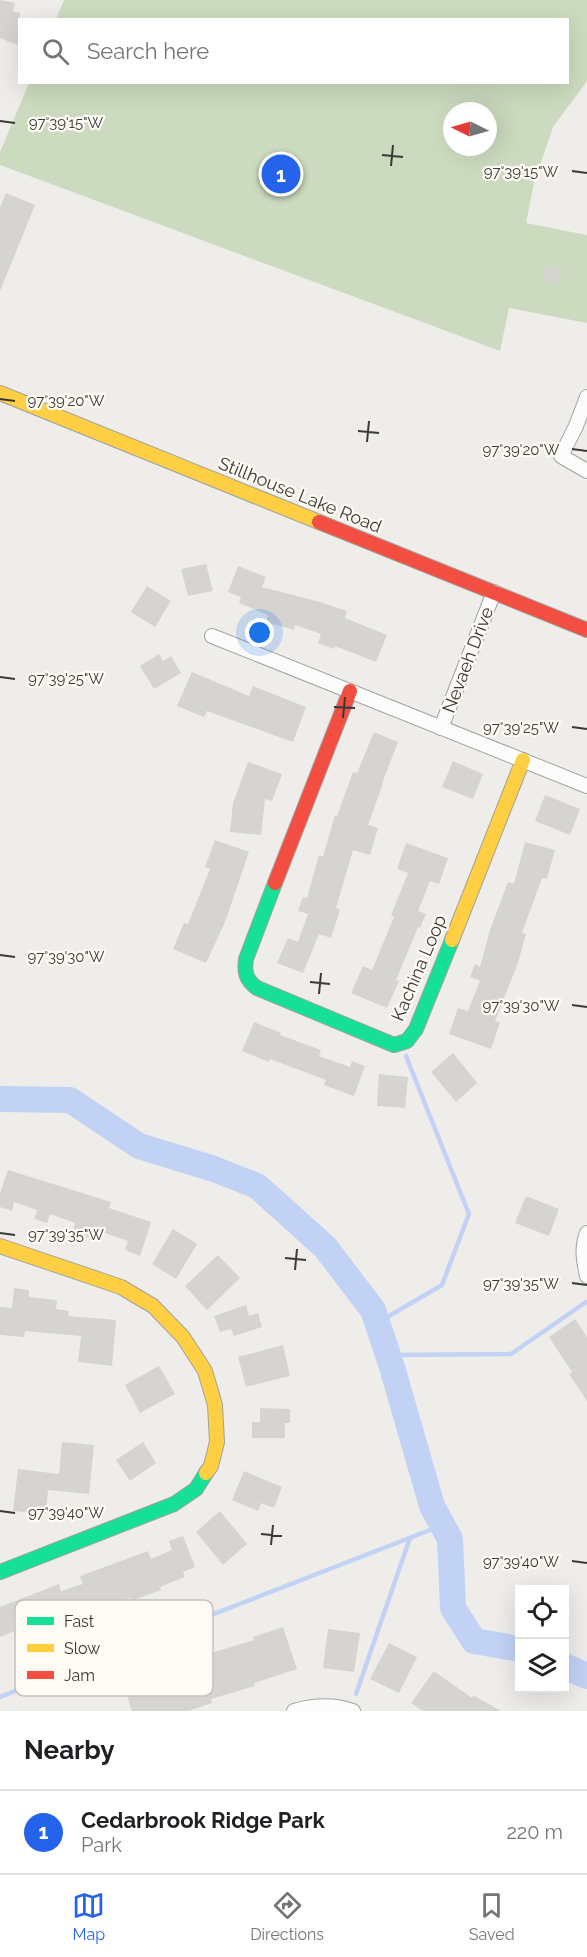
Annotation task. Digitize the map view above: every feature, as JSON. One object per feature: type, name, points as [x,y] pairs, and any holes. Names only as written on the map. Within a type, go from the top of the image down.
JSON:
[{"type":"street","name":"Stillhouse Lake Road","points":[[0,393],[587,630]]},
{"type":"street","points":[[587,397],[561,456],[587,471]]},
{"type":"street","name":"Nevaeh Drive","points":[[441,728],[494,592]]},
{"type":"street","points":[[212,636],[587,786]]},
{"type":"street","name":"Kachina Loop","points":[[350,691],[246,959],[244,971],[247,982],[256,988],[394,1045],[407,1041],[416,1029],[523,760]]},
{"type":"street","points":[[587,1233],[583,1255],[587,1276]]},
{"type":"street","points":[[0,1246],[121,1287],[153,1306],[183,1337],[205,1371],[215,1405],[217,1442],[212,1466],[196,1489],[174,1503],[0,1572]]},
{"type":"street","points":[[294,1711],[308,1707],[328,1706],[353,1711]]},
{"type":"green space","points":[[64,0],[587,0],[587,81],[553,127],[534,183],[526,223],[587,235],[587,323],[509,308],[500,351],[0,165],[0,152],[29,84],[569,84],[569,18],[56,18]]},
{"type":"building","points":[[0,0],[15,3],[13,11],[20,13],[18,45],[0,38]]},
{"type":"building","points":[[6,193],[35,205],[0,291],[0,208]]},
{"type":"building","points":[[546,265],[562,268],[559,284],[543,280]]},
{"type":"building","points":[[206,564],[213,591],[188,596],[181,569]]},
{"type":"building","points":[[238,566],[266,577],[262,587],[347,611],[345,618],[387,635],[376,662],[335,646],[334,649],[318,643],[321,634],[295,625],[294,630],[266,622],[268,615],[239,603],[241,597],[228,592]]},
{"type":"building","points":[[147,586],[171,601],[155,627],[131,612]]},
{"type":"building","points":[[159,654],[163,661],[171,656],[181,673],[154,689],[140,666]]},
{"type":"building","points":[[192,672],[249,696],[253,686],[306,707],[293,742],[207,711],[204,717],[177,706]]},
{"type":"building","points":[[374,732],[398,742],[368,825],[378,828],[370,855],[353,850],[336,908],[340,910],[331,938],[319,934],[303,973],[277,963],[288,938],[298,942],[308,914],[298,911],[303,897],[307,898],[319,855],[323,857],[335,815],[337,816],[353,772],[357,773]]},
{"type":"building","points":[[453,761],[483,774],[473,799],[442,787]]},
{"type":"building","points":[[248,762],[282,774],[272,801],[265,799],[261,835],[230,832],[233,803]]},
{"type":"building","points":[[545,795],[580,809],[570,835],[535,821]]},
{"type":"building","points":[[215,840],[249,852],[225,922],[206,963],[173,949],[184,923],[188,924],[210,869],[205,867]]},
{"type":"building","points":[[525,842],[555,850],[547,879],[542,878],[522,933],[526,934],[518,963],[495,1021],[500,1022],[491,1049],[449,1034],[458,1008],[468,1011],[480,981],[470,977],[475,964],[480,967],[490,930],[508,882],[514,884]]},
{"type":"building","points":[[406,843],[448,858],[439,884],[430,881],[418,911],[426,914],[420,928],[418,927],[396,980],[399,981],[387,1008],[351,993],[363,966],[372,970],[394,917],[391,915],[408,873],[397,869]]},
{"type":"building","points":[[254,1022],[281,1033],[280,1035],[321,1050],[319,1056],[350,1067],[352,1061],[365,1066],[354,1096],[324,1085],[326,1080],[242,1051]]},
{"type":"building","points":[[453,1053],[477,1083],[456,1102],[431,1072]]},
{"type":"building","points":[[379,1074],[408,1077],[405,1108],[377,1106]]},
{"type":"building","points":[[8,1170],[111,1202],[109,1208],[151,1222],[140,1256],[125,1250],[128,1241],[102,1232],[99,1241],[72,1232],[75,1223],[50,1214],[47,1223],[34,1219],[37,1210],[14,1202],[12,1211],[0,1207],[0,1193]]},
{"type":"building","points":[[526,1196],[559,1209],[549,1236],[515,1223]]},
{"type":"building","points":[[173,1229],[197,1244],[176,1279],[152,1264]]},
{"type":"building","points":[[218,1255],[240,1278],[207,1310],[185,1286]]},
{"type":"building","points":[[14,1288],[29,1290],[29,1297],[57,1300],[56,1309],[69,1311],[68,1316],[116,1320],[112,1366],[78,1362],[81,1336],[25,1331],[24,1337],[0,1335],[0,1307],[12,1308]]},
{"type":"building","points":[[246,1305],[249,1316],[258,1313],[262,1327],[234,1336],[231,1329],[220,1332],[214,1316]]},
{"type":"building","points":[[575,1319],[587,1337],[587,1401],[569,1374],[572,1372],[549,1337]]},
{"type":"building","points":[[283,1345],[290,1376],[246,1387],[238,1357]]},
{"type":"building","points":[[159,1366],[175,1394],[140,1413],[125,1385]]},
{"type":"building","points":[[260,1408],[290,1409],[290,1423],[285,1423],[285,1438],[252,1438],[252,1422],[260,1422]]},
{"type":"building","points":[[62,1442],[94,1445],[89,1494],[48,1490],[46,1514],[13,1511],[18,1469],[59,1474]]},
{"type":"building","points":[[143,1442],[156,1463],[130,1481],[116,1460]]},
{"type":"building","points":[[244,1471],[282,1487],[274,1508],[261,1503],[258,1511],[232,1500]]},
{"type":"building","points":[[220,1511],[247,1544],[223,1565],[196,1532]]},
{"type":"building","points":[[183,1536],[195,1567],[183,1572],[185,1577],[160,1587],[161,1590],[134,1600],[130,1598],[124,1600],[18,1600],[59,1584],[61,1591],[83,1584],[80,1576],[148,1551],[151,1559],[172,1550],[169,1541]]},
{"type":"building","points":[[15,1601],[15,1631],[0,1637],[0,1607]]},
{"type":"building","points":[[283,1627],[297,1669],[254,1683],[255,1686],[211,1699],[212,1703],[188,1711],[132,1711],[127,1696],[213,1696],[213,1652],[254,1640],[253,1637]]},
{"type":"building","points":[[328,1629],[360,1633],[354,1672],[323,1668]]},
{"type":"building","points":[[389,1643],[417,1657],[399,1693],[370,1679]]},
{"type":"building","points":[[434,1671],[472,1698],[473,1695],[501,1711],[423,1711],[411,1703]]},
{"type":"waterway","points":[[377,1323],[442,1285],[469,1214],[406,1056]]},
{"type":"waterway","points":[[0,1099],[70,1100],[139,1146],[214,1169],[257,1186],[325,1247],[373,1310],[432,1506],[450,1539],[453,1608],[474,1641],[515,1648]]},
{"type":"waterway","points":[[388,1355],[511,1354],[586,1302]]},
{"type":"waterway","points":[[213,1614],[443,1525]]},
{"type":"waterway","points":[[356,1694],[410,1538]]},
{"type":"waterway","points":[[569,1668],[587,1676]]},
{"type":"waterway","points":[[0,1697],[15,1691]]},
{"type":"traffic: fast","points":[[275,883],[246,959],[245,968],[250,982],[257,988],[394,1045],[407,1041],[416,1029],[452,940]]},
{"type":"traffic: fast","points":[[0,1572],[174,1504],[196,1489],[206,1473]]},
{"type":"traffic: slow","points":[[0,393],[319,522]]},
{"type":"traffic: slow","points":[[452,940],[523,760]]},
{"type":"traffic: slow","points":[[0,1246],[121,1287],[153,1306],[183,1337],[205,1371],[215,1405],[217,1442],[211,1466],[206,1473]]},
{"type":"traffic: jam","points":[[319,522],[587,630]]},
{"type":"traffic: jam","points":[[275,883],[350,691]]},
{"type":"place","name":"Cedarbrook Ridge Park","points":[[281,174]]}]
